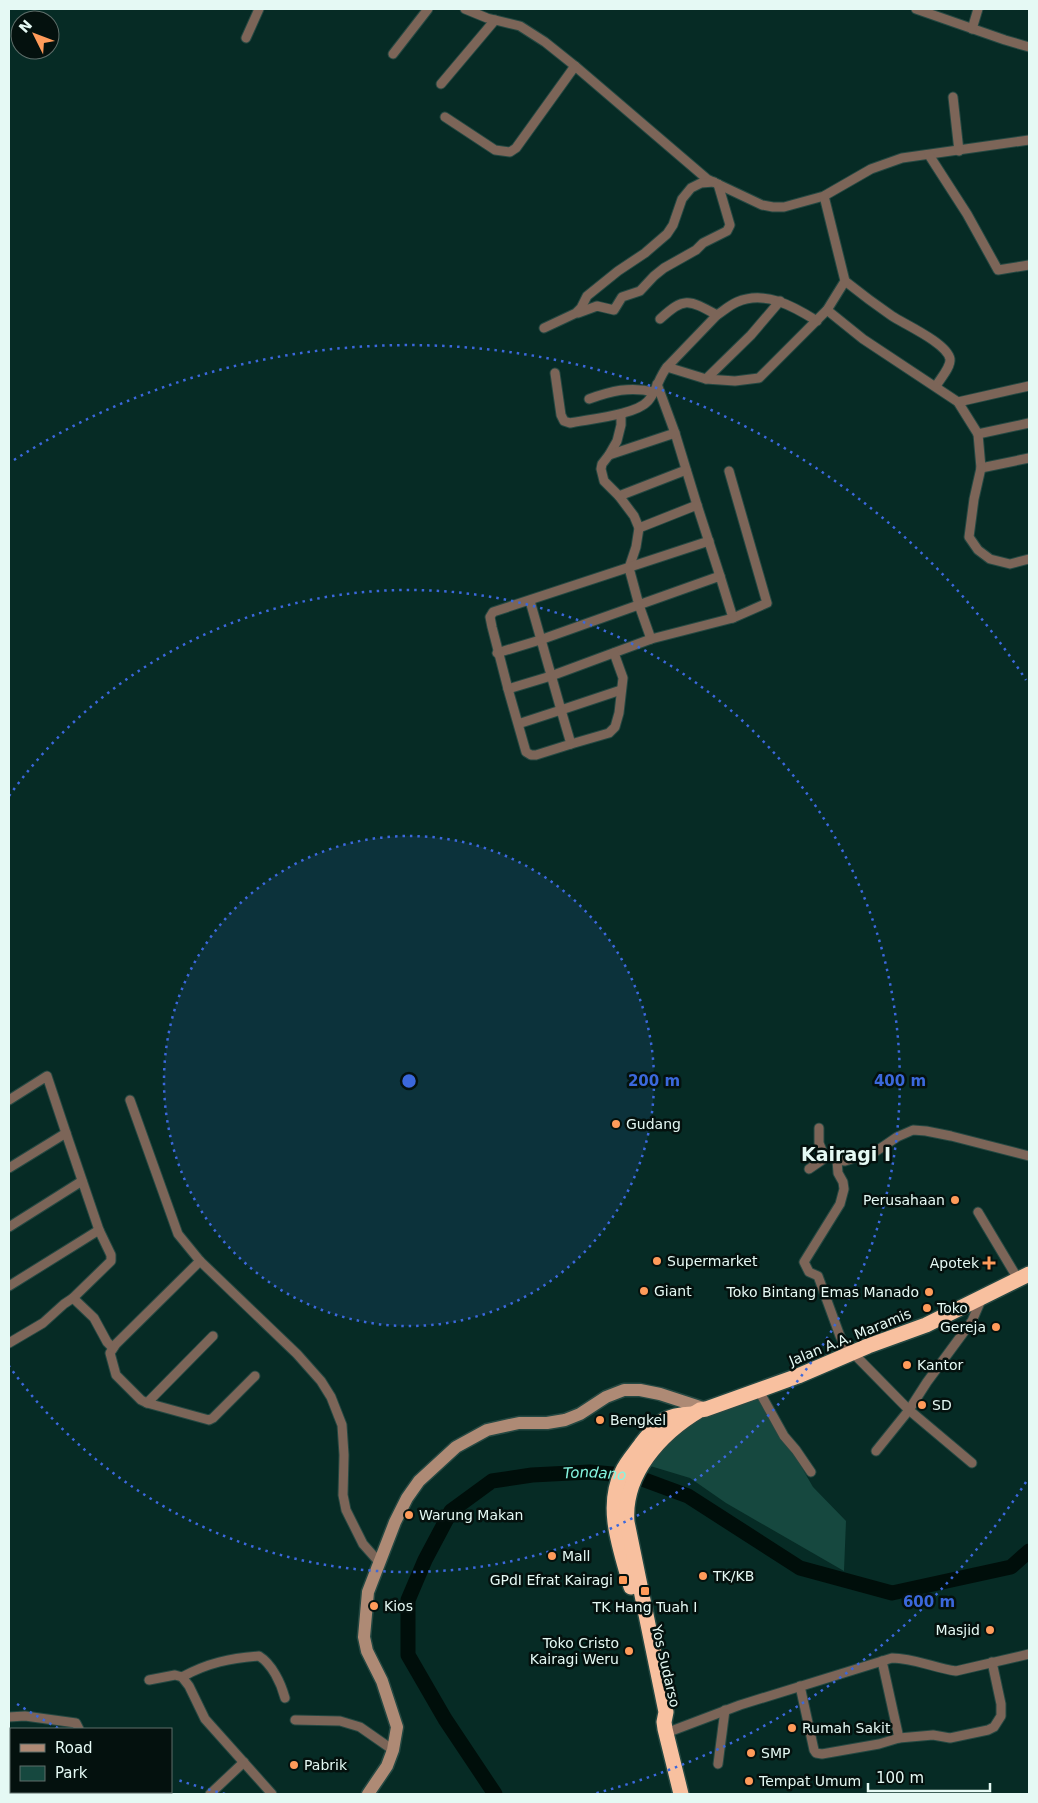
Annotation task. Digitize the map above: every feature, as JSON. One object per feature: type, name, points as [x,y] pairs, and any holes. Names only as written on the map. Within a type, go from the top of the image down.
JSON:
[{"type":"highway","name":"Jalan A.A. Maramis","points":[[700,1412],[759,1391],[850,1353],[926,1325],[1024,1276]]},
{"type":"highway","name":"Yos Sudarso","points":[[682,1794],[665,1727],[666,1712],[627,1522],[620,1499],[654,1439],[700,1412]]},
{"type":"main road","points":[[368,1794],[387,1766],[393,1750],[397,1727],[392,1706],[367,1651],[364,1637],[368,1592],[395,1522],[407,1498],[419,1481],[465,1441],[487,1430],[519,1422],[540,1423],[564,1420],[580,1414],[616,1392],[624,1390],[640,1390],[660,1394],[700,1412]]},
{"type":"street","points":[[246,38],[259,9]]},
{"type":"street","points":[[393,54],[428,9]]},
{"type":"street","points":[[465,9],[495,20],[502,20],[520,26],[545,42],[707,178],[762,205],[784,207],[824,196],[880,165],[902,158],[1029,140]]},
{"type":"street","points":[[919,9],[972,29],[1029,47]]},
{"type":"street","points":[[972,29],[978,9]]},
{"type":"street","points":[[441,84],[495,20]]},
{"type":"street","points":[[445,117],[495,150],[514,151],[575,66]]},
{"type":"street","points":[[953,97],[959,150]]},
{"type":"street","points":[[929,155],[967,214],[998,270],[1029,265]]},
{"type":"street","points":[[576,313],[587,296],[618,271],[645,253],[667,234],[673,225],[682,199],[691,188],[701,184],[716,183]]},
{"type":"street","points":[[544,328],[596,306],[614,310],[622,297],[640,291],[664,268],[696,250],[703,243],[727,231],[730,225],[716,183]]},
{"type":"street","points":[[824,196],[845,281],[893,317],[936,343],[948,355],[950,360],[949,366],[936,386]]},
{"type":"street","points":[[667,367],[706,379],[735,381],[759,378],[827,310],[845,281]]},
{"type":"street","points":[[555,373],[561,415],[566,422],[570,423],[620,414],[645,405],[667,367],[717,315],[735,303],[756,297],[780,301],[816,321]]},
{"type":"street","points":[[706,379],[751,335],[780,301]]},
{"type":"street","points":[[660,319],[676,304],[682,302],[699,306],[717,315]]},
{"type":"street","points":[[827,310],[863,339],[958,402],[978,434],[981,468],[974,499],[969,537],[978,550],[990,559],[1010,564],[1029,559]]},
{"type":"street","points":[[958,402],[1029,386]]},
{"type":"street","points":[[589,399],[620,389],[655,388]]},
{"type":"street","points":[[655,388],[675,433],[733,618]]},
{"type":"street","points":[[620,414],[622,425],[620,433],[609,456],[602,464],[602,475],[604,481],[619,496],[634,516],[639,528],[636,547],[629,568],[651,639]]},
{"type":"street","points":[[978,434],[1029,423]]},
{"type":"street","points":[[609,456],[675,433]]},
{"type":"street","points":[[981,468],[1029,458]]},
{"type":"street","points":[[619,496],[686,470]]},
{"type":"street","points":[[508,689],[550,676],[651,639],[733,618],[767,603],[729,471]]},
{"type":"street","points":[[639,528],[697,505]]},
{"type":"street","points":[[614,653],[623,674],[620,713],[613,731],[531,756],[526,752],[497,653],[491,614],[495,610],[530,601],[709,542]]},
{"type":"street","points":[[497,653],[540,640],[720,576]]},
{"type":"street","points":[[530,601],[571,744]]},
{"type":"street","points":[[518,724],[621,690]]},
{"type":"street","points":[[9,1100],[47,1076],[99,1230],[111,1255],[111,1261],[73,1298],[43,1323],[9,1343]]},
{"type":"street","points":[[130,1100],[178,1234],[200,1261],[297,1354],[321,1381],[331,1397],[342,1425],[344,1455],[343,1496],[346,1510],[363,1544],[380,1562]]},
{"type":"street","points":[[819,1128],[819,1143],[825,1158]]},
{"type":"street","points":[[809,1169],[825,1158],[845,1161],[874,1152],[912,1130],[951,1136],[1029,1156]]},
{"type":"street","points":[[9,1168],[66,1133]]},
{"type":"street","points":[[837,1160],[838,1173],[843,1182],[844,1189],[840,1204],[804,1262],[809,1272],[818,1276],[840,1336],[850,1353],[909,1410],[972,1463]]},
{"type":"street","points":[[9,1227],[82,1181]]},
{"type":"street","points":[[978,1212],[1024,1276]]},
{"type":"street","points":[[9,1286],[99,1230]]},
{"type":"street","points":[[200,1261],[113,1348],[110,1353],[116,1375],[141,1400],[147,1403],[209,1420],[255,1376]]},
{"type":"street","points":[[73,1298],[94,1318],[107,1342],[113,1348]]},
{"type":"street","points":[[876,1451],[909,1410],[926,1382],[972,1321],[982,1298]]},
{"type":"street","points":[[147,1403],[213,1336]]},
{"type":"street","points":[[759,1391],[784,1436],[811,1472]]},
{"type":"street","points":[[665,1727],[892,1658],[913,1660],[945,1669],[956,1670],[1029,1654]]},
{"type":"street","points":[[182,1677],[200,1667],[234,1659],[259,1656],[263,1658],[274,1674],[282,1687],[285,1698]]},
{"type":"street","points":[[882,1661],[899,1738]]},
{"type":"street","points":[[800,1686],[816,1753],[822,1754],[879,1744],[899,1738],[933,1735],[957,1738],[994,1727],[1001,1716],[1001,1704],[992,1662]]},
{"type":"street","points":[[149,1680],[175,1675],[182,1677],[189,1686],[205,1719],[272,1794]]},
{"type":"street","points":[[718,1764],[725,1710]]},
{"type":"street","points":[[9,1717],[24,1716],[76,1723],[78,1728]]},
{"type":"street","points":[[295,1720],[340,1721],[360,1727],[393,1750]]},
{"type":"street","points":[[210,1794],[244,1762]]},
{"type":"green space","points":[[758,1392],[813,1487],[846,1521],[844,1571],[726,1503],[690,1478],[647,1465],[677,1428]]},
{"type":"waterway","name":"Tondano","points":[[495,1794],[445,1719],[408,1655],[408,1600],[425,1560],[451,1511],[492,1481],[532,1475],[590,1472],[634,1476],[688,1496],[800,1568],[892,1593],[1011,1567],[1029,1551]]},
{"type":"place","name":"Gudang","points":[[616,1124]]},
{"type":"place","name":"Perusahaan","points":[[955,1200]]},
{"type":"place","name":"Supermarket","points":[[657,1261]]},
{"type":"place","name":"Apotek","points":[[989,1263]]},
{"type":"place","name":"Giant","points":[[644,1291]]},
{"type":"place","name":"Toko Bintang Emas Manado","points":[[929,1292]]},
{"type":"place","name":"Toko","points":[[927,1308]]},
{"type":"place","name":"Gereja","points":[[996,1327]]},
{"type":"place","name":"Kantor","points":[[907,1365]]},
{"type":"place","name":"SD","points":[[922,1405]]},
{"type":"place","name":"Bengkel","points":[[600,1420]]},
{"type":"place","name":"Warung Makan","points":[[409,1515]]},
{"type":"place","name":"Mall","points":[[552,1556]]},
{"type":"place","name":"TK/KB","points":[[703,1576]]},
{"type":"place","name":"GPdI Efrat Kairagi","points":[[623,1580]]},
{"type":"place","name":"TK Hang Tuah I","points":[[645,1591]]},
{"type":"place","name":"Kios","points":[[374,1606]]},
{"type":"place","name":"Masjid","points":[[990,1630]]},
{"type":"place","name":"Toko Cristo Kairagi Weru","points":[[629,1651]]},
{"type":"place","name":"Rumah Sakit","points":[[792,1728]]},
{"type":"place","name":"SMP","points":[[751,1753]]},
{"type":"place","name":"Pabrik","points":[[294,1765]]},
{"type":"place","name":"Tempat Umum","points":[[749,1781]]},
{"type":"district","name":"Kairagi I","points":[[846,1154]]}]
